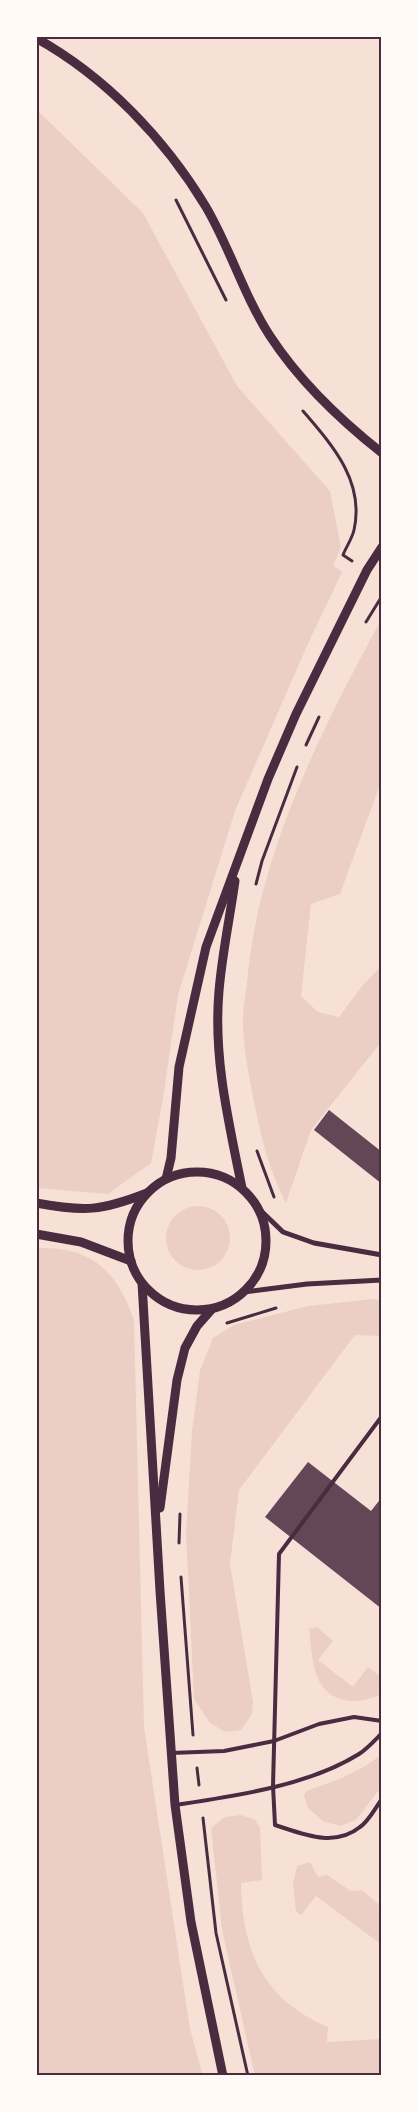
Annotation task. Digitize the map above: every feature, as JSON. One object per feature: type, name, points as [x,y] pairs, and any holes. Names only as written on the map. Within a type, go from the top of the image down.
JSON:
[{"type":"street","points":[[36,38],[53,48],[96,80],[147,127],[206,208],[269,335],[290,364],[341,421],[382,453]]},
{"type":"street","points":[[166,1179],[171,1158],[179,1067],[206,947],[268,779],[296,714],[367,570],[382,547]]},
{"type":"street","points":[[238,863],[219,992],[218,1039],[222,1090],[242,1188]]},
{"type":"street","points":[[36,1202],[82,1210],[112,1207],[147,1193],[166,1179],[179,1174],[207,1173],[220,1176],[242,1188],[257,1207],[283,1232],[314,1243],[382,1255]]},
{"type":"street","points":[[147,1193],[136,1208],[130,1226],[128,1238],[131,1261],[142,1283],[161,1300],[177,1307],[194,1310],[212,1309],[228,1303],[244,1292],[257,1276],[264,1257],[265,1232],[257,1207]]},
{"type":"street","points":[[36,1234],[81,1242],[131,1261]]},
{"type":"street","points":[[244,1292],[306,1284],[382,1280]]},
{"type":"street","points":[[142,1283],[175,1805],[191,1922],[223,2076]]},
{"type":"street","points":[[157,1523],[177,1380],[183,1356],[197,1326],[212,1309]]},
{"type":"lane","points":[[382,1416],[279,1554],[273,1786],[275,1825],[320,1839],[342,1837],[361,1827],[382,1799]]},
{"type":"lane","points":[[172,1753],[224,1751],[274,1740],[319,1724],[354,1718],[382,1720]]},
{"type":"lane","points":[[175,1805],[273,1786],[321,1773],[360,1754],[382,1734]]},
{"type":"path","points":[[361,630],[382,596]]},
{"type":"path","points":[[305,749],[320,715]]},
{"type":"path","points":[[256,886],[262,861],[301,758]]},
{"type":"path","points":[[254,1141],[262,1170],[278,1204]]},
{"type":"path","points":[[221,1325],[281,1307]]},
{"type":"path","points":[[179,1546],[180,1508]]},
{"type":"path","points":[[181,1575],[194,1752],[216,1933],[248,2076]]},
{"type":"shaded area","points":[[36,109],[143,213],[237,386],[330,491],[341,548],[333,565],[342,572],[306,648],[235,811],[178,995],[163,1099],[151,1163],[108,1194],[36,1188]]},
{"type":"shaded area","points":[[382,618],[382,779],[340,894],[311,904],[301,996],[318,1012],[339,1017],[362,986],[382,965],[382,1041],[311,1130],[286,1203],[275,1180],[264,1144],[255,1107],[245,1048],[243,1012],[253,935],[264,887],[278,840],[296,794],[315,749]]},
{"type":"shaded area","points":[[198,1206],[210,1208],[221,1215],[228,1226],[230,1238],[228,1250],[221,1261],[210,1268],[198,1270],[186,1268],[175,1261],[168,1250],[166,1238],[168,1226],[175,1215],[186,1208]]},
{"type":"shaded area","points":[[36,1248],[56,1248],[72,1251],[99,1264],[119,1287],[134,1320],[144,1727],[190,2029],[203,2076],[36,2076]]},
{"type":"shaded area","points":[[372,1299],[382,1300],[382,1336],[355,1335],[239,1490],[230,1564],[253,1702],[252,1714],[241,1730],[225,1732],[210,1723],[194,1699],[186,1533],[192,1431],[200,1370],[213,1338],[234,1325],[308,1306]]},
{"type":"shaded area","points":[[317,1627],[333,1641],[318,1660],[353,1687],[368,1667],[382,1678],[382,1695],[355,1701],[341,1699],[330,1694],[317,1677],[314,1666],[309,1629]]},
{"type":"shaded area","points":[[382,1754],[382,1786],[356,1820],[340,1826],[323,1821],[308,1808],[304,1796],[306,1791],[355,1771]]},
{"type":"shaded area","points":[[241,1815],[255,1820],[260,1828],[262,1880],[241,1883],[242,1908],[246,1930],[260,1970],[272,1987],[287,2002],[306,2016],[328,2027],[327,2042],[382,2039],[382,2076],[255,2076],[222,1930],[211,1828],[225,1817]]},
{"type":"shaded area","points":[[310,1862],[318,1877],[327,1875],[351,1891],[362,1890],[382,1907],[382,1945],[316,1896],[301,1915],[296,1911],[293,1885],[297,1866]]},
{"type":"building","points":[[329,1110],[382,1152],[382,1184],[314,1130]]},
{"type":"building","points":[[308,1462],[371,1511],[382,1497],[382,1609],[265,1517]]}]
